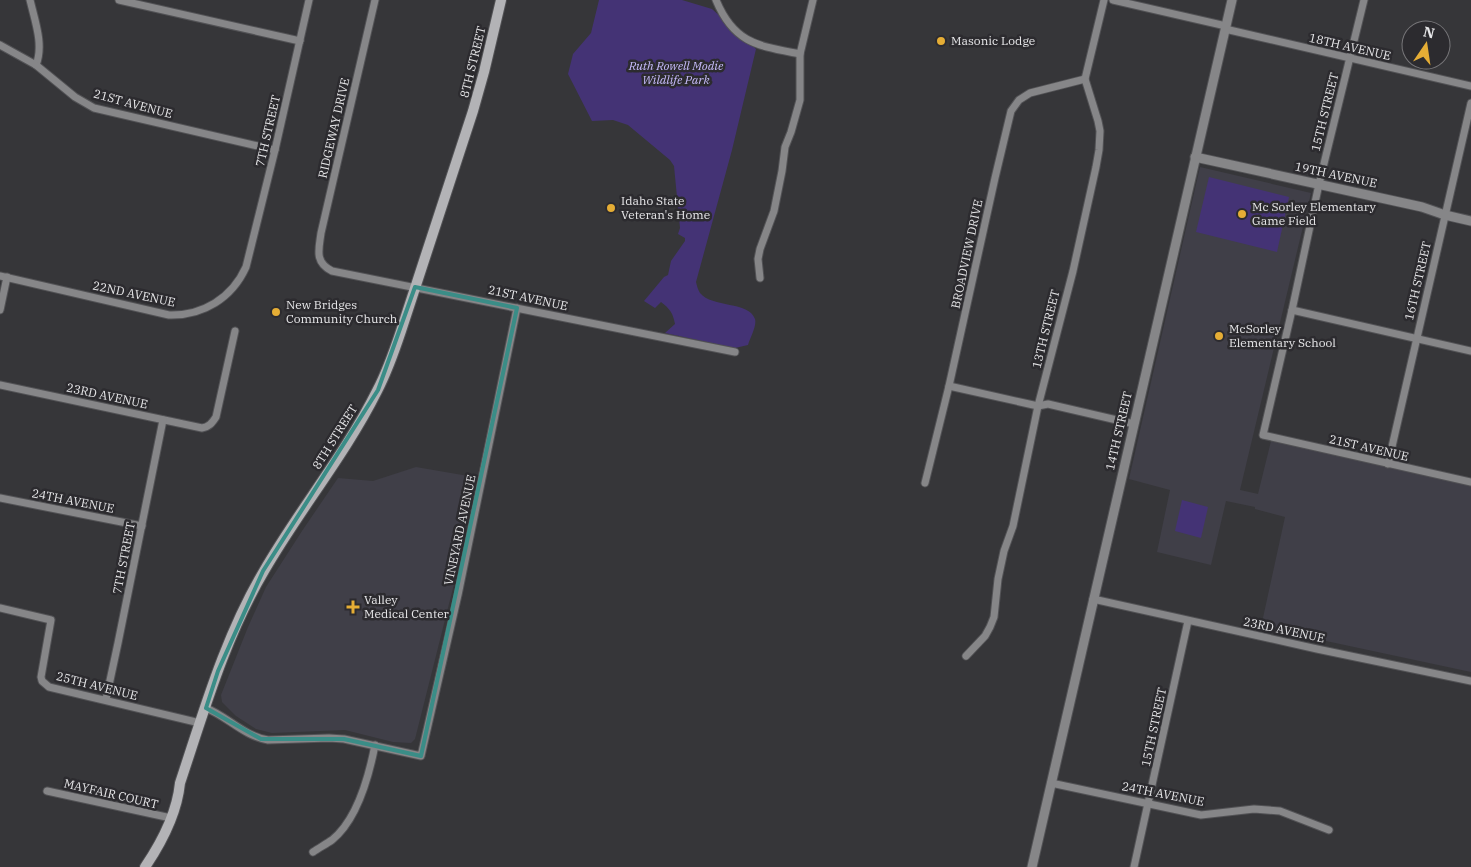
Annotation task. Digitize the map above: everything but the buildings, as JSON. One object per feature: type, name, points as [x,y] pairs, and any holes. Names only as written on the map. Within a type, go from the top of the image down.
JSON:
[{"type":"main road","name":"8TH STREET","points":[[145,867],[157,848],[171,818],[180,783],[227,648],[257,584],[342,452],[378,390],[396,348],[473,111],[501,0]]},
{"type":"street","points":[[30,0],[38,34],[40,56],[36,65]]},
{"type":"street","points":[[119,0],[300,41]]},
{"type":"street","name":"7TH STREET","points":[[246,267],[309,0]]},
{"type":"street","name":"RIDGEWAY DRIVE","points":[[320,260],[318,254],[321,233],[375,0]]},
{"type":"street","points":[[716,0],[720,11],[727,21],[748,40],[767,48],[800,54]]},
{"type":"street","points":[[760,278],[758,259],[760,249],[776,204],[785,147],[800,100],[800,54],[813,0]]},
{"type":"street","points":[[1085,80],[1104,0]]},
{"type":"street","name":"18TH AVENUE","points":[[1113,0],[1471,86]]},
{"type":"street","name":"14TH STREET","points":[[1032,867],[1092,599],[1232,0]]},
{"type":"street","name":"15TH STREET","points":[[1262,435],[1292,310],[1319,184],[1364,0]]},
{"type":"street","name":"21ST AVENUE","points":[[0,45],[36,65],[75,97],[94,108],[275,150]]},
{"type":"street","name":"BROADVIEW DRIVE","points":[[924,483],[949,386],[995,178],[1012,111],[1019,100],[1030,93],[1085,80]]},
{"type":"street","name":"13TH STREET","points":[[966,656],[985,636],[994,617],[998,579],[1004,552],[1013,526],[1038,406],[1073,271],[1100,150],[1098,121],[1085,80]]},
{"type":"street","name":"16TH STREET","points":[[1388,464],[1471,103]]},
{"type":"street","name":"19TH AVENUE","points":[[1195,157],[1422,207],[1471,221]]},
{"type":"street","name":"21ST AVENUE","points":[[320,260],[326,268],[332,271],[735,352]]},
{"type":"street","name":"22ND AVENUE","points":[[3,277],[156,312],[179,315],[198,312],[224,297],[239,281],[246,267]]},
{"type":"street","points":[[0,310],[3,277]]},
{"type":"street","name":"VINEYARD AVENUE","points":[[375,745],[421,756],[458,596],[517,308]]},
{"type":"street","points":[[1292,310],[1471,351]]},
{"type":"street","name":"23RD AVENUE","points":[[0,385],[202,428],[209,426],[216,417],[235,330]]},
{"type":"street","points":[[949,386],[1038,406],[1048,404],[1134,424]]},
{"type":"street","name":"7TH STREET","points":[[106,699],[162,420]]},
{"type":"street","name":"21ST AVENUE","points":[[1262,435],[1471,482]]},
{"type":"street","name":"24TH AVENUE","points":[[0,498],[142,526]]},
{"type":"street","name":"23RD AVENUE","points":[[1092,599],[1471,681]]},
{"type":"street","name":"25TH AVENUE","points":[[0,608],[51,620],[41,677],[42,682],[49,687],[106,699],[200,723]]},
{"type":"street","name":"15TH STREET","points":[[1134,867],[1188,620]]},
{"type":"street","points":[[206,708],[216,712],[250,735],[261,739],[337,738],[375,745],[360,797],[352,815],[333,839],[313,852]]},
{"type":"street","name":"24TH AVENUE","points":[[1051,783],[1201,815],[1254,809],[1280,811],[1329,830]]},
{"type":"street","name":"MAYFAIR COURT","points":[[47,791],[171,818]]},
{"type":"highlighted area","points":[[415,287],[517,308],[421,756],[344,739],[261,739],[206,708],[218,671],[263,571],[378,390]]},
{"type":"shaded area","points":[[1200,167],[1311,193],[1240,490],[1258,494],[1272,437],[1471,482],[1471,672],[1261,627],[1285,517],[1255,509],[1255,507],[1226,501],[1211,565],[1157,552],[1170,490],[1129,479]]},
{"type":"shaded area","name":"Valley Medical Center","points":[[416,467],[474,477],[455,580],[415,739],[411,743],[393,742],[345,730],[272,733],[256,729],[236,716],[222,702],[221,695],[248,627],[266,587],[338,478],[373,481]]},
{"type":"green space","name":"Ruth Rowell Modie Wildlife Park","points":[[599,0],[682,0],[712,9],[756,49],[732,150],[696,282],[700,293],[706,298],[746,309],[751,313],[755,319],[755,325],[748,345],[735,348],[665,333],[675,324],[671,312],[661,302],[655,308],[644,301],[664,277],[668,275],[671,261],[685,241],[685,238],[678,234],[680,228],[674,166],[670,160],[628,125],[613,120],[592,121],[568,74],[573,54],[591,33]]},
{"type":"green space","name":"Mc Sorley Elementary Game Field","points":[[1209,177],[1289,197],[1277,252],[1196,232]]},
{"type":"green space","points":[[1182,500],[1208,507],[1201,538],[1175,531]]},
{"type":"place","name":"Masonic Lodge","points":[[941,41]]},
{"type":"place","name":"Idaho State Veteran's Home","points":[[611,208]]},
{"type":"place","name":"Mc Sorley Elementary Game Field","points":[[1242,214]]},
{"type":"place","name":"New Bridges Community Church","points":[[276,312]]},
{"type":"place","name":"McSorley Elementary School","points":[[1219,336]]},
{"type":"place","name":"Valley Medical Center","points":[[353,607]]}]
